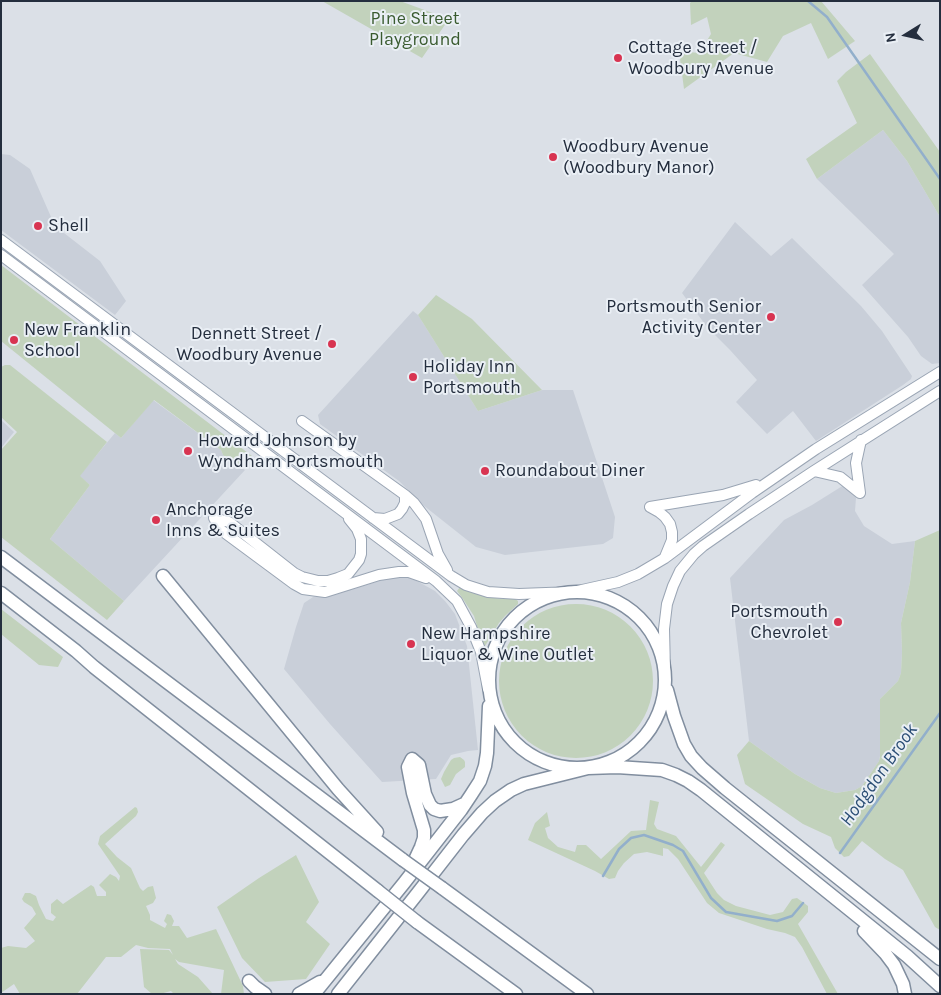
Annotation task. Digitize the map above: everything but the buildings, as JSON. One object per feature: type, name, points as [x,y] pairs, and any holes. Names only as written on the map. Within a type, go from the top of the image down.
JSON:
[{"type":"highway","points":[[1,557],[403,860],[587,994]]},
{"type":"highway","points":[[162,576],[338,789],[403,860]]},
{"type":"highway","points":[[1,592],[417,922],[516,994]]},
{"type":"highway","points":[[314,994],[404,883],[466,803],[480,781],[486,760],[489,722],[488,673],[493,654],[502,636],[515,618],[528,608],[542,600],[573,592],[595,594],[616,601],[642,620],[654,638],[663,659],[674,716],[684,744],[691,756],[702,768],[940,959]]},
{"type":"highway","points":[[338,994],[463,835],[503,795],[518,786],[606,764],[632,749],[641,741],[659,714],[665,675]]},
{"type":"highway","points":[[488,688],[496,718],[520,747],[538,759],[556,766],[572,768],[617,767],[654,769],[669,772],[701,790],[907,956],[940,986]]},
{"type":"highway","points":[[404,883],[424,838],[424,830],[413,793],[408,766],[412,759],[419,765],[427,800],[434,808],[446,811],[466,803]]},
{"type":"highway","points":[[832,896],[885,953],[899,975],[906,994]]},
{"type":"highway","points":[[299,994],[330,974]]},
{"type":"highway","points":[[254,994],[249,981],[264,994]]},
{"type":"highway","points":[[573,984],[598,994]]},
{"type":"main road","points":[[1,240],[451,576],[466,585],[488,592],[519,594],[573,592],[629,578],[648,569],[752,493],[836,436],[940,372]]},
{"type":"main road","points":[[1,256],[436,581],[456,601],[471,627],[480,652],[488,688]]},
{"type":"main road","points":[[665,675],[664,643],[668,604],[673,586],[684,565],[694,554],[814,470],[940,391]]},
{"type":"main road","points":[[302,421],[414,503],[426,518],[438,554],[451,576]]},
{"type":"main road","points":[[814,470],[840,477],[860,493],[856,463],[862,440]]},
{"type":"main road","points":[[665,558],[672,540],[670,524],[659,512],[650,508],[723,495],[775,478]]},
{"type":"main road","points":[[372,517],[385,519],[398,514],[405,503],[405,495]]},
{"type":"main road","points":[[338,508],[357,530],[361,539],[361,554],[359,560],[348,574],[328,581],[318,581],[294,573],[229,522],[214,518],[221,530],[302,589],[325,592],[374,576],[399,572],[409,572],[436,581]]},
{"type":"shaded area","points":[[883,130],[907,161],[940,217],[940,363],[932,364],[921,356],[908,337],[862,285],[894,254],[817,179]]},
{"type":"shaded area","points":[[1,154],[10,155],[30,169],[55,226],[100,261],[126,301],[115,315],[1,230]]},
{"type":"shaded area","points":[[735,222],[771,256],[792,238],[861,306],[882,331],[912,376],[911,379],[816,441],[793,411],[767,434],[736,402],[757,380],[707,327],[682,293]]},
{"type":"shaded area","points":[[413,311],[418,315],[478,411],[542,390],[573,390],[615,517],[613,538],[603,544],[505,555],[476,547],[423,505],[399,481],[320,424],[318,415]]},
{"type":"shaded area","points":[[153,400],[245,470],[124,601],[50,539],[90,485],[79,476],[115,433],[121,438]]},
{"type":"shaded area","points":[[1,420],[14,432],[1,448]]},
{"type":"shaded area","points":[[844,485],[853,492],[856,498],[855,511],[864,526],[892,544],[915,541],[910,582],[901,623],[901,673],[898,681],[880,699],[879,761],[862,786],[855,790],[836,793],[820,788],[795,774],[749,741],[730,578],[784,520]]},
{"type":"shaded area","points":[[406,575],[435,591],[455,614],[467,646],[478,750],[451,755],[436,779],[382,782],[284,669],[304,603],[313,597],[350,590]]},
{"type":"green space","name":"Pine Street Playground","points":[[322,1],[400,1],[449,19],[422,58]]},
{"type":"green space","points":[[692,1],[821,1],[855,41],[828,59],[811,23],[783,36],[767,62],[734,53],[684,89],[679,51],[699,53],[711,34],[707,17],[691,25],[690,3]]},
{"type":"green space","points":[[870,54],[940,152],[940,217],[907,161],[883,130],[817,179],[806,159],[857,123],[837,81]]},
{"type":"green space","points":[[1,265],[252,456],[241,468],[223,455],[221,450],[154,400],[121,438],[1,341]]},
{"type":"green space","points":[[436,295],[472,319],[542,390],[478,411],[418,315]]},
{"type":"green space","points":[[10,365],[107,442],[80,476],[90,485],[50,539],[124,601],[107,620],[1,537],[1,450],[17,432],[1,417],[1,367]]},
{"type":"green space","points":[[940,530],[940,930],[935,927],[903,870],[862,841],[849,856],[844,857],[835,848],[831,837],[803,824],[745,784],[737,755],[749,741],[795,774],[820,788],[836,793],[855,790],[862,786],[880,757],[880,699],[898,681],[901,673],[901,623],[910,582],[915,541]]},
{"type":"green space","points":[[460,587],[485,597],[514,598],[518,601],[518,604],[499,623],[485,646],[482,644],[474,616],[457,591]]},
{"type":"green space","points":[[576,604],[591,605],[606,610],[631,626],[647,651],[652,666],[652,696],[647,711],[631,736],[606,752],[591,757],[576,758],[561,757],[546,752],[521,736],[505,711],[500,696],[499,681],[500,666],[505,651],[521,626],[546,610],[561,605]]},
{"type":"green space","points":[[1,609],[63,657],[58,667],[39,665],[1,634]]},
{"type":"green space","points":[[460,757],[465,762],[465,767],[456,774],[450,785],[445,787],[441,779],[444,772],[451,760]]},
{"type":"green space","points":[[650,800],[659,802],[654,824],[657,829],[676,836],[701,867],[721,842],[725,845],[704,873],[724,900],[736,906],[770,915],[783,912],[792,899],[797,898],[808,906],[808,912],[798,924],[838,994],[827,994],[795,937],[719,913],[707,903],[678,859],[668,849],[663,848],[663,856],[647,852],[634,854],[624,863],[615,878],[609,879],[528,840],[535,823],[547,812],[550,826],[545,828],[548,838],[558,847],[575,852],[577,845],[586,845],[601,859],[631,831],[646,830]]},
{"type":"green space","points":[[135,807],[138,812],[136,816],[105,844],[131,868],[143,891],[153,886],[156,898],[153,903],[146,906],[150,920],[165,928],[167,924],[164,921],[167,914],[171,915],[174,921],[172,926],[179,926],[187,938],[216,929],[243,986],[244,994],[221,994],[224,970],[179,962],[175,959],[178,964],[198,977],[213,994],[174,994],[171,991],[152,994],[144,987],[140,949],[169,950],[173,955],[170,949],[148,948],[136,945],[121,957],[106,957],[77,994],[20,994],[14,984],[1,993],[1,948],[8,946],[26,948],[35,941],[24,928],[36,914],[32,907],[22,899],[25,893],[36,896],[46,919],[53,921],[56,917],[51,913],[51,904],[57,899],[63,904],[91,885],[94,887],[97,896],[106,896],[106,892],[99,885],[110,874],[119,881],[120,876],[98,844],[100,836]]},
{"type":"green space","points":[[296,855],[319,902],[306,922],[330,944],[306,979],[265,982],[242,958],[217,907]]},
{"type":"waterway","name":"Hodgdon Brook","points":[[808,1],[827,17],[940,179]]},
{"type":"waterway","name":"Hodgdon Brook","points":[[840,853],[940,713]]},
{"type":"waterway","name":"Hodgdon Brook","points":[[603,876],[619,849],[631,838],[644,835],[673,845],[683,851],[711,898],[726,912],[777,921],[792,916],[803,903]]},
{"type":"place","name":"Cottage Street / Woodbury Avenue","points":[[618,58]]},
{"type":"place","name":"Woodbury Avenue (Woodbury Manor)","points":[[553,157]]},
{"type":"place","name":"Shell","points":[[38,226]]},
{"type":"place","name":"Portsmouth Senior Activity Center","points":[[771,317]]},
{"type":"place","name":"New Franklin School","points":[[14,340]]},
{"type":"place","name":"Dennett Street / Woodbury Avenue","points":[[332,344]]},
{"type":"place","name":"Holiday Inn Portsmouth","points":[[413,377]]},
{"type":"place","name":"Howard Johnson by Wyndham Portsmouth","points":[[188,451]]},
{"type":"place","name":"Roundabout Diner","points":[[485,471]]},
{"type":"place","name":"Anchorage Inns & Suites","points":[[156,520]]},
{"type":"place","name":"Portsmouth Chevrolet","points":[[838,622]]},
{"type":"place","name":"New Hampshire Liquor & Wine Outlet","points":[[411,644]]}]
